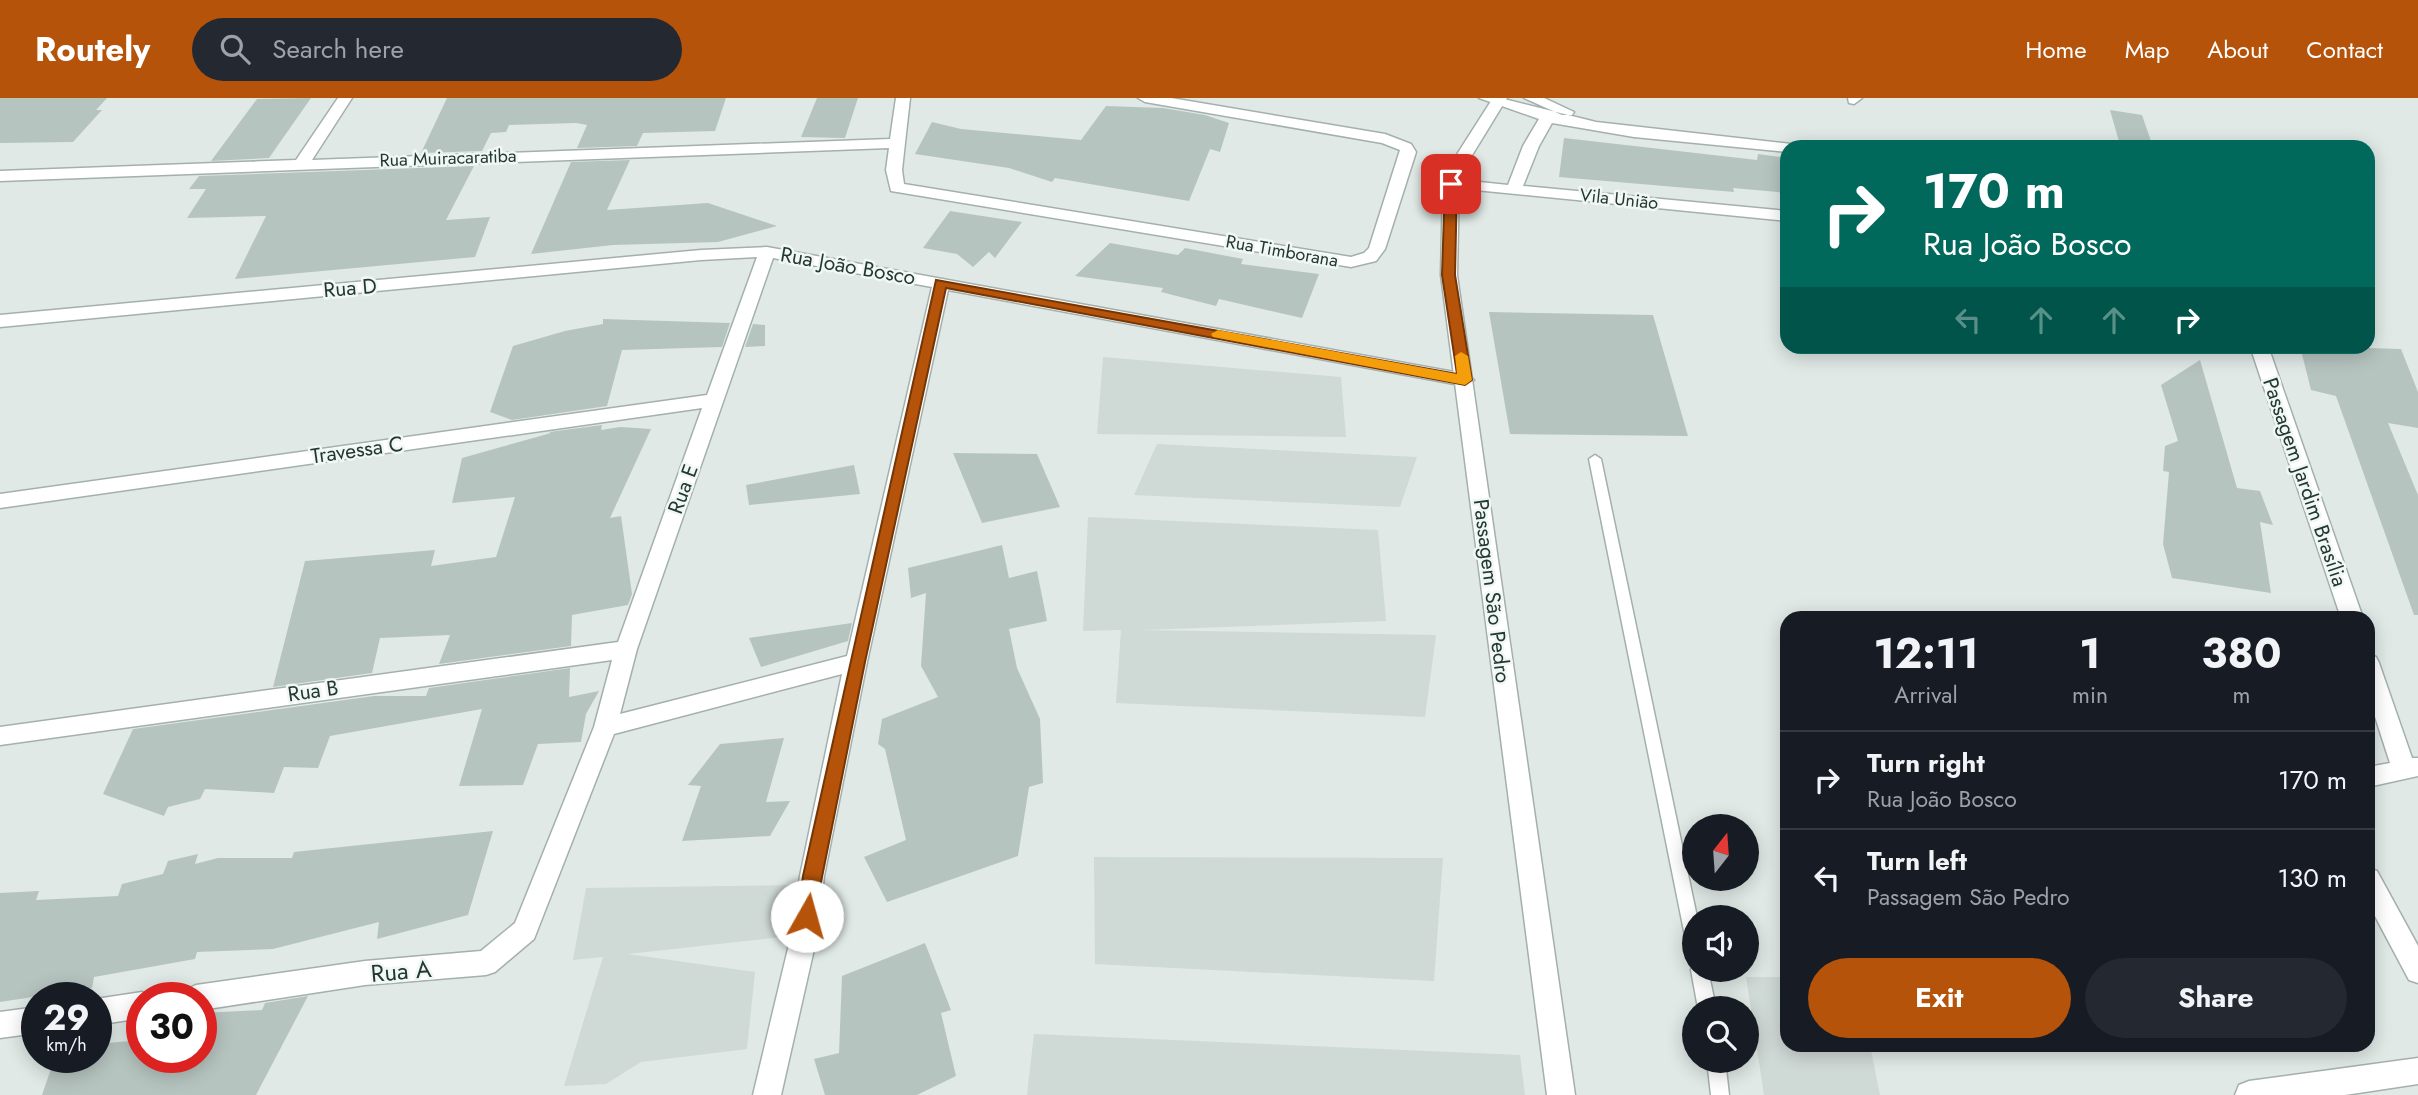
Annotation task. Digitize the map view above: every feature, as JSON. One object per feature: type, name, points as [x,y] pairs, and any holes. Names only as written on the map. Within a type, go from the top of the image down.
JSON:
[{"type":"street","points":[[302,163],[345,98]]},
{"type":"street","points":[[896,143],[903,98]]},
{"type":"street","name":"Rua Timborana","points":[[896,143],[894,170],[897,188],[1351,262],[1370,257],[1377,249],[1408,152],[1399,142],[1145,98]]},
{"type":"street","points":[[1531,98],[1619,128]]},
{"type":"street","points":[[1494,99],[1547,119],[1588,127],[1780,146]]},
{"type":"street","name":"Passagem São Pedro","points":[[1494,99],[1455,170],[1451,184],[1449,275],[1465,380],[1519,806],[1561,1095]]},
{"type":"street","points":[[1514,189],[1531,146],[1547,119]]},
{"type":"street","name":"Rua Muiracaratiba","points":[[0,176],[896,143]]},
{"type":"street","name":"Vila União","points":[[1451,184],[1780,215]]},
{"type":"street","name":"Rua João Bosco","points":[[701,255],[767,252],[1465,380]]},
{"type":"street","name":"Rua E","points":[[550,865],[605,727],[626,649],[767,252]]},
{"type":"street","name":"Rua D","points":[[0,321],[701,255]]},
{"type":"street","points":[[767,1095],[804,936],[812,876],[856,662],[941,283]]},
{"type":"street","name":"Passagem Jardim Brasília","points":[[2262,354],[2350,611]]},
{"type":"street","name":"Travessa C","points":[[0,501],[715,400]]},
{"type":"street","name":"Rua B","points":[[0,736],[626,649]]},
{"type":"street","points":[[605,727],[856,662]]},
{"type":"street","points":[[2375,680],[2411,768],[2375,776]]},
{"type":"street","name":"Rua A","points":[[217,995],[365,974],[486,963],[526,931],[550,865]]},
{"type":"street","points":[[2375,891],[2418,971]]},
{"type":"street","points":[[0,1025],[21,1022]]},
{"type":"street","points":[[2249,1095],[2418,1072]]},
{"type":"lane","points":[[1595,460],[1687,905]]},
{"type":"lane","points":[[1717,1073],[1720,1095]]},
{"type":"shaded area","points":[[1103,357],[1341,377],[1346,437],[1097,434]]},
{"type":"shaded area","points":[[1157,444],[1417,457],[1400,507],[1134,495]]},
{"type":"shaded area","points":[[1088,517],[1378,530],[1386,621],[1142,630],[1436,635],[1425,717],[1116,703],[1121,630],[1083,631]]},
{"type":"shaded area","points":[[1094,857],[1443,858],[1434,981],[1095,964]]},
{"type":"shaded area","points":[[802,885],[791,936],[628,954],[755,972],[747,1049],[641,1062],[606,1084],[564,1086],[603,957],[573,960],[586,888]]},
{"type":"shaded area","points":[[1759,977],[1780,977],[1780,1052],[1871,1052],[1880,1095],[1764,1095],[1759,1062],[1759,996],[1749,996],[1747,982],[1759,982]]},
{"type":"shaded area","points":[[1034,1034],[1520,1055],[1525,1095],[1027,1095]]},
{"type":"building","points":[[0,98],[107,98],[96,110],[102,110],[73,142],[0,143]]},
{"type":"building","points":[[311,98],[269,158],[211,161],[257,99]]},
{"type":"building","points":[[447,98],[726,98],[715,131],[643,133],[637,146],[577,148],[587,125],[576,123],[509,125],[506,132],[491,133],[482,151],[421,153]]},
{"type":"building","points":[[817,98],[858,98],[845,138],[801,137]]},
{"type":"building","points":[[1106,106],[1163,108],[1205,115],[1229,123],[1220,152],[1210,149],[1189,201],[1055,178],[1052,182],[1009,168],[915,154],[932,122],[961,129],[1081,140]]},
{"type":"building","points":[[2110,110],[2142,115],[2151,140],[2119,140]]},
{"type":"building","points":[[1564,138],[1757,160],[1758,154],[1780,157],[1780,192],[1733,188],[1734,192],[1559,177]]},
{"type":"building","points":[[630,160],[607,210],[708,203],[777,226],[718,242],[613,245],[531,254],[571,162]]},
{"type":"building","points":[[474,166],[446,220],[490,217],[475,257],[235,279],[266,216],[187,218],[206,189],[189,189],[199,176]]},
{"type":"building","points":[[950,211],[1022,222],[995,258],[989,252],[973,267],[957,254],[923,248]]},
{"type":"building","points":[[1110,243],[1178,255],[1185,248],[1243,259],[1241,264],[1319,274],[1302,318],[1219,299],[1216,306],[1161,292],[1163,288],[1075,276]]},
{"type":"building","points":[[1489,312],[1653,315],[1688,436],[1510,434]]},
{"type":"building","points":[[603,319],[730,323],[722,347],[622,350],[607,406],[512,420],[490,412],[513,346],[565,331],[603,324]]},
{"type":"building","points":[[753,324],[765,325],[765,346],[745,347]]},
{"type":"building","points":[[2375,348],[2401,349],[2418,392],[2418,428],[2388,423],[2418,495],[2418,615],[2414,615],[2336,396],[2311,390],[2302,354],[2375,354]]},
{"type":"building","points":[[2200,360],[2237,488],[2260,491],[2273,525],[2260,522],[2271,593],[2172,578],[2163,544],[2169,472],[2163,471],[2165,446],[2178,441],[2161,385]]},
{"type":"building","points":[[602,425],[601,430],[620,427],[651,429],[610,518],[621,516],[632,594],[628,605],[572,615],[571,646],[439,664],[450,635],[380,638],[372,673],[273,687],[305,561],[435,550],[431,566],[496,557],[515,497],[452,503],[462,458],[551,433],[549,432]]},
{"type":"building","points":[[953,453],[1037,454],[1060,507],[982,523]]},
{"type":"building","points":[[854,465],[860,494],[749,505],[746,485]]},
{"type":"building","points":[[1002,545],[1009,578],[1037,571],[1047,621],[1009,629],[1017,668],[1040,719],[1043,783],[1029,787],[1018,856],[887,902],[864,857],[906,840],[885,749],[878,744],[882,719],[938,697],[921,666],[926,593],[911,598],[908,568]]},
{"type":"building","points":[[852,623],[848,641],[761,667],[749,638]]},
{"type":"building","points":[[570,668],[569,697],[599,691],[586,714],[581,742],[538,744],[523,785],[459,786],[482,709],[330,736],[318,768],[284,767],[274,793],[205,789],[200,799],[168,807],[164,816],[103,794],[133,729],[374,696],[426,696],[429,688]]},
{"type":"building","points":[[784,738],[766,802],[790,801],[770,836],[682,841],[701,786],[688,785],[720,744]]},
{"type":"building","points":[[493,831],[468,915],[377,939],[379,922],[273,949],[197,952],[195,959],[94,977],[93,982],[21,982],[21,999],[0,1002],[0,893],[39,891],[36,900],[118,896],[122,884],[163,874],[168,861],[198,854],[195,864],[218,858],[292,858],[294,852]]},
{"type":"building","points":[[925,943],[951,1010],[941,1013],[956,1076],[917,1095],[825,1095],[814,1059],[839,1053],[842,976]]},
{"type":"building","points":[[308,996],[256,1095],[42,1095],[50,1073],[112,1073],[112,1043],[126,1041],[126,1073],[217,1073],[217,1012],[262,1010],[265,1003]]},
{"type":"slow traffic","points":[[1218,334],[1465,380],[1461,356]]},
{"type":"route","points":[[807,916],[812,876],[856,662],[941,283],[1465,380],[1449,275],[1451,184]]}]
